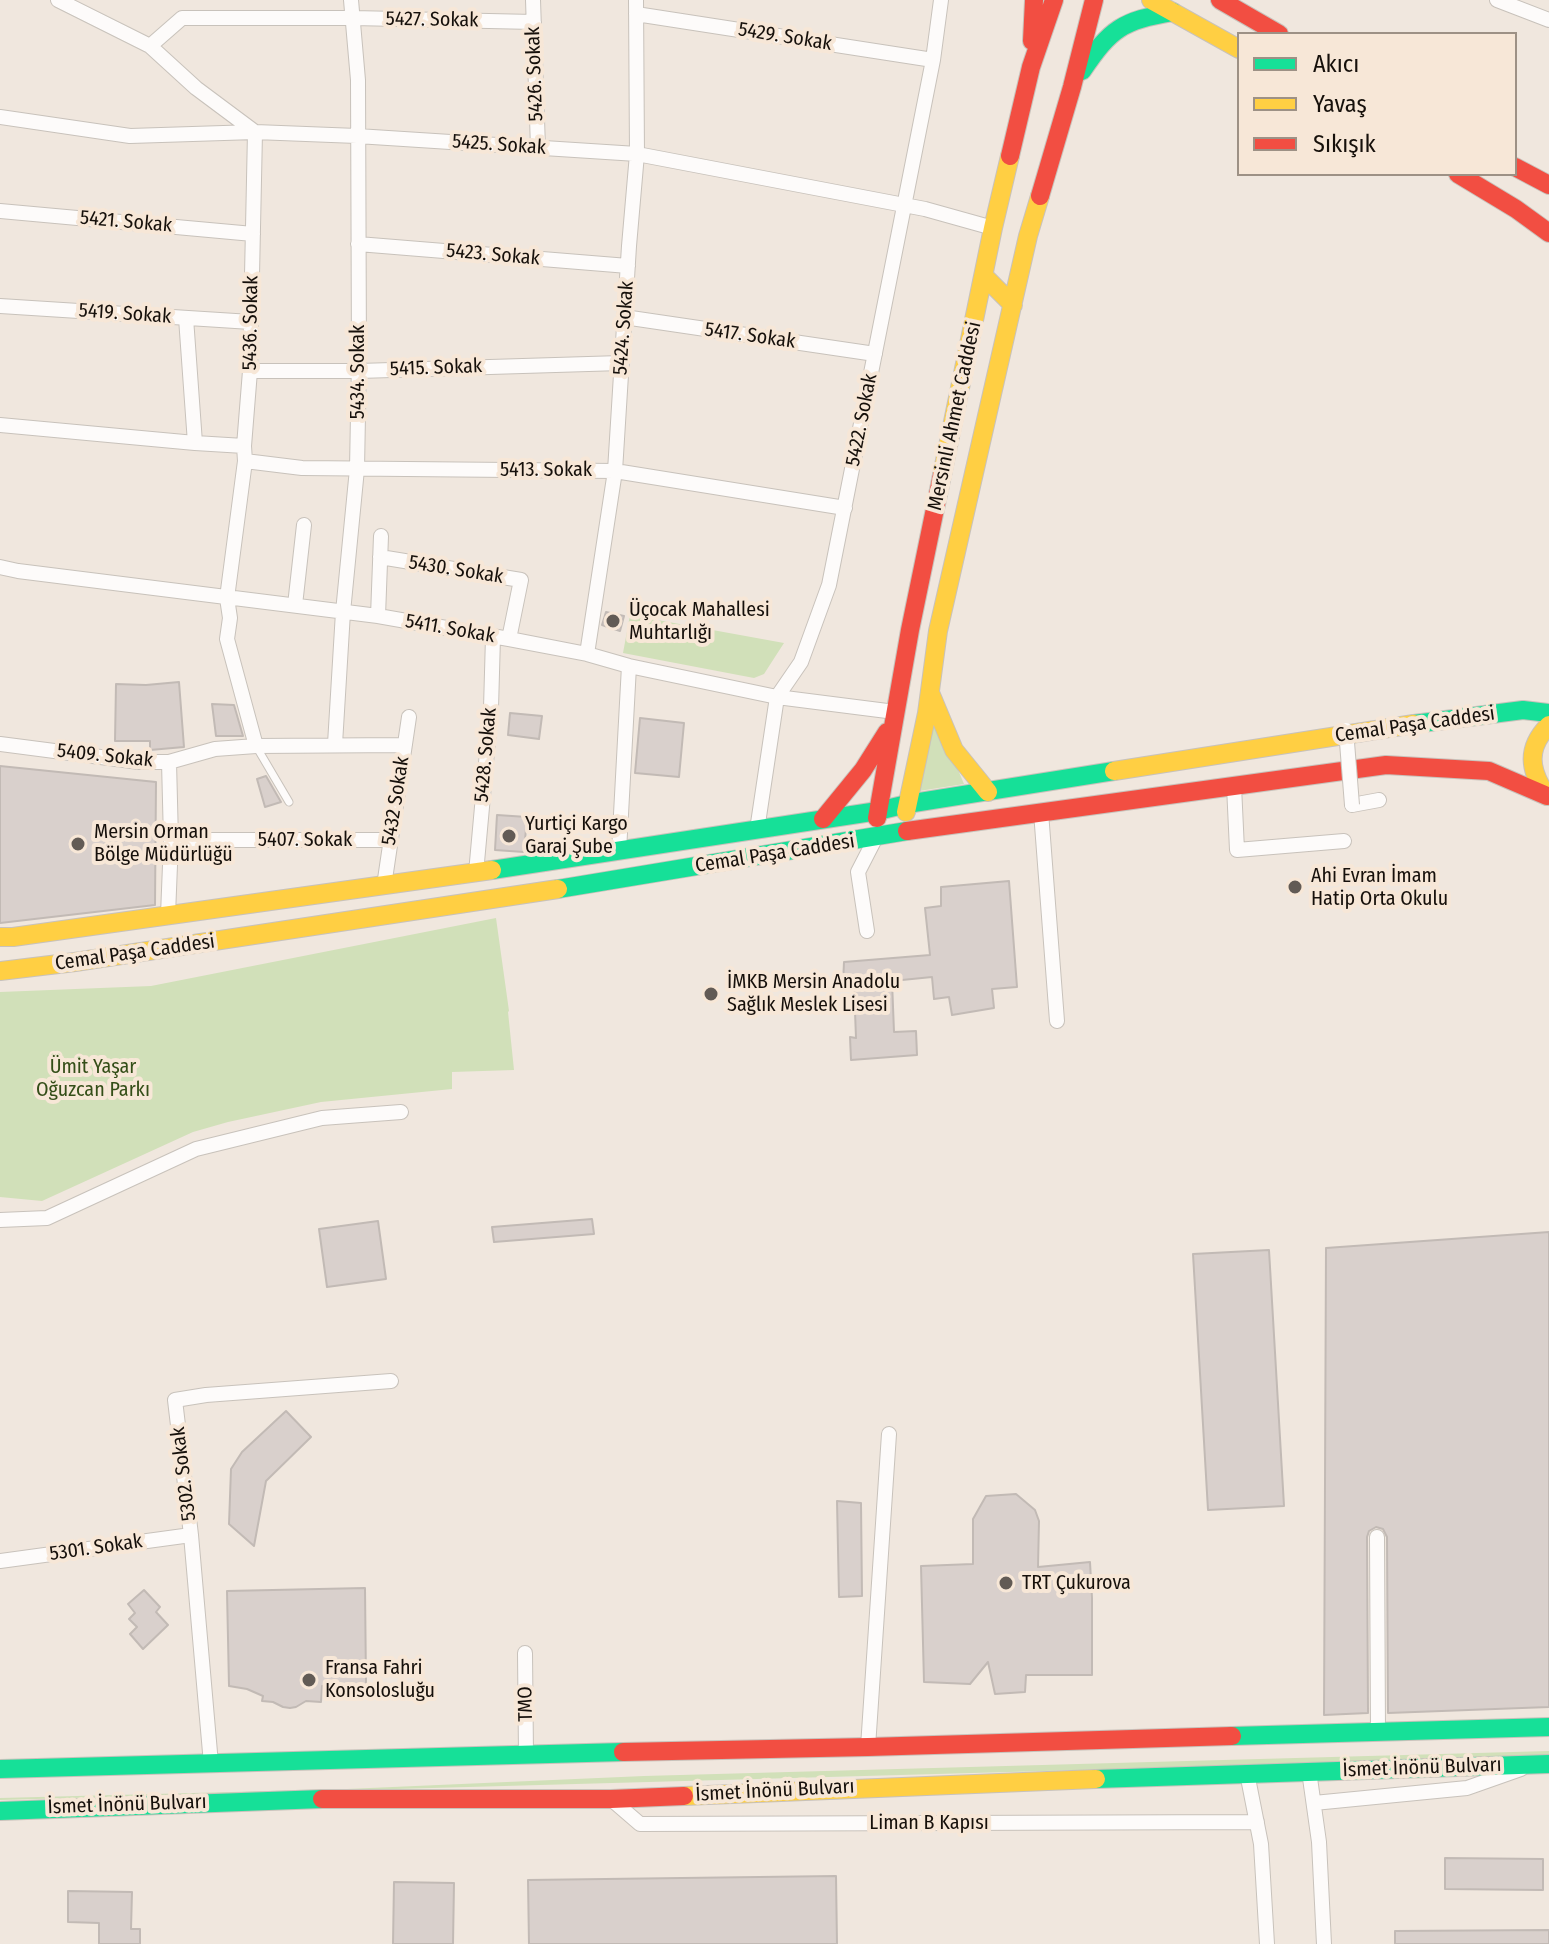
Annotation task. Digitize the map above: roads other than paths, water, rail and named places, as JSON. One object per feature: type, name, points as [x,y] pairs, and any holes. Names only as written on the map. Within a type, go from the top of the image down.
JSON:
[{"type":"main road","points":[[1031,67],[1034,0]]},
{"type":"main road","name":"Mersinli Ahmet Caddesi","points":[[876,837],[910,630],[993,228],[1031,67],[1054,0]]},
{"type":"main road","name":"Mersinli Ahmet Caddesi","points":[[904,831],[924,728],[938,631],[1028,236],[1094,0]]},
{"type":"main road","points":[[1151,0],[1237,48]]},
{"type":"main road","points":[[1220,0],[1276,32]]},
{"type":"main road","points":[[1072,87],[1098,45],[1118,26],[1135,19],[1173,12]]},
{"type":"main road","points":[[1517,168],[1548,182]]},
{"type":"main road","points":[[1461,176],[1522,212],[1549,233]]},
{"type":"main road","points":[[984,276],[1013,305]]},
{"type":"main road","points":[[930,692],[954,750],[988,792]]},
{"type":"main road","name":"Cemal Paşa Caddesi","points":[[0,937],[476,873],[1376,729],[1523,710],[1548,722]]},
{"type":"main road","points":[[823,819],[863,770],[894,718]]},
{"type":"main road","points":[[1548,722],[1536,741],[1532,755],[1532,770],[1548,797]]},
{"type":"main road","name":"Cemal Paşa Caddesi","points":[[0,971],[484,901],[904,831],[1386,765],[1489,771],[1548,797]]},
{"type":"main road","name":"İsmet İnönü Bulvarı","points":[[0,1769],[1549,1727]]},
{"type":"main road","name":"İsmet İnönü Bulvarı","points":[[0,1811],[292,1799],[611,1799],[1543,1764]]},
{"type":"street","points":[[58,0],[150,46],[196,88],[255,132]]},
{"type":"street","name":"5434. Sokak","points":[[335,744],[343,612],[357,469],[358,80],[351,0]]},
{"type":"street","name":"5426. Sokak","points":[[533,0],[538,148]]},
{"type":"street","name":"5422. Sokak","points":[[757,830],[777,697],[801,662],[829,585],[933,60],[941,0]]},
{"type":"street","points":[[1497,0],[1549,20]]},
{"type":"street","name":"5429. Sokak","points":[[636,7],[933,60]]},
{"type":"street","name":"5424. Sokak","points":[[587,654],[615,471],[637,154],[636,7]]},
{"type":"street","name":"5427. Sokak","points":[[150,46],[182,18],[534,22]]},
{"type":"street","name":"5425. Sokak","points":[[0,117],[130,136],[255,132],[637,154],[925,209],[993,228]]},
{"type":"street","name":"5436. Sokak","points":[[255,132],[250,371],[227,598],[230,618],[227,639],[256,746]]},
{"type":"street","name":"5421. Sokak","points":[[0,211],[253,234]]},
{"type":"street","name":"5423. Sokak","points":[[358,244],[628,266]]},
{"type":"street","name":"5419. Sokak","points":[[0,306],[251,322]]},
{"type":"street","name":"5417. Sokak","points":[[624,317],[875,354]]},
{"type":"street","points":[[186,318],[195,443]]},
{"type":"street","name":"5415. Sokak","points":[[250,371],[621,363]]},
{"type":"street","name":"5413. Sokak","points":[[0,425],[195,443],[302,468],[615,471],[845,508]]},
{"type":"street","points":[[295,605],[304,525]]},
{"type":"street","points":[[378,616],[381,536]]},
{"type":"street","name":"5430. Sokak","points":[[380,557],[521,580],[509,639]]},
{"type":"street","name":"5411. Sokak","points":[[0,567],[378,616],[587,654],[629,666],[777,697],[894,718]]},
{"type":"street","name":"5428. Sokak","points":[[476,873],[491,708],[493,637]]},
{"type":"street","points":[[619,851],[629,666]]},
{"type":"street","name":"5432 Sokak","points":[[384,886],[409,717]]},
{"type":"street","points":[[1376,729],[1346,730],[1352,805],[1379,800]]},
{"type":"street","name":"5409. Sokak","points":[[0,744],[139,762],[169,762],[215,749],[256,746],[405,745]]},
{"type":"street","points":[[168,915],[171,840],[169,762]]},
{"type":"street","points":[[1234,786],[1237,850],[1344,841]]},
{"type":"street","points":[[1041,812],[1057,1021]]},
{"type":"street","points":[[867,931],[858,872],[876,837]]},
{"type":"street","name":"5407. Sokak","points":[[171,840],[391,840]]},
{"type":"street","points":[[0,1220],[47,1218],[196,1149],[322,1118],[401,1112]]},
{"type":"street","name":"5302. Sokak","points":[[211,1764],[191,1535],[175,1400],[391,1381]]},
{"type":"street","points":[[868,1747],[889,1434]]},
{"type":"street","name":"5301. Sokak","points":[[0,1561],[191,1535]]},
{"type":"street","points":[[1377,1537],[1378,1731]]},
{"type":"street","name":"TMO","points":[[525,1653],[526,1755]]},
{"type":"street","points":[[1314,1803],[1467,1788],[1543,1764]]},
{"type":"street","points":[[1309,1771],[1319,1842],[1324,1944]]},
{"type":"street","points":[[1247,1773],[1261,1844],[1267,1944]]},
{"type":"street","name":"Liman B Kapısı","points":[[611,1799],[640,1824],[1257,1822]]},
{"type":"lane","points":[[256,746],[289,802]]},
{"type":"place","name":"Üçocak Mahallesi Muhtarlığı","points":[[613,621]]},
{"type":"place","name":"Yurtiçi Kargo Garaj Şube","points":[[509,836]]},
{"type":"place","name":"Mersin Orman Bölge Müdürlüğü","points":[[78,844]]},
{"type":"place","name":"Ahi Evran İmam Hatip Orta Okulu","points":[[1295,887]]},
{"type":"place","name":"İMKB Mersin Anadolu Sağlık Meslek Lisesi","points":[[711,994]]},
{"type":"place","name":"TRT Çukurova","points":[[1006,1583]]},
{"type":"place","name":"Fransa Fahri Konsolosluğu","points":[[309,1680]]},
{"type":"park label","name":"Ümit Yaşar Oğuzcan Parkı","points":[[93,1078]]}]
